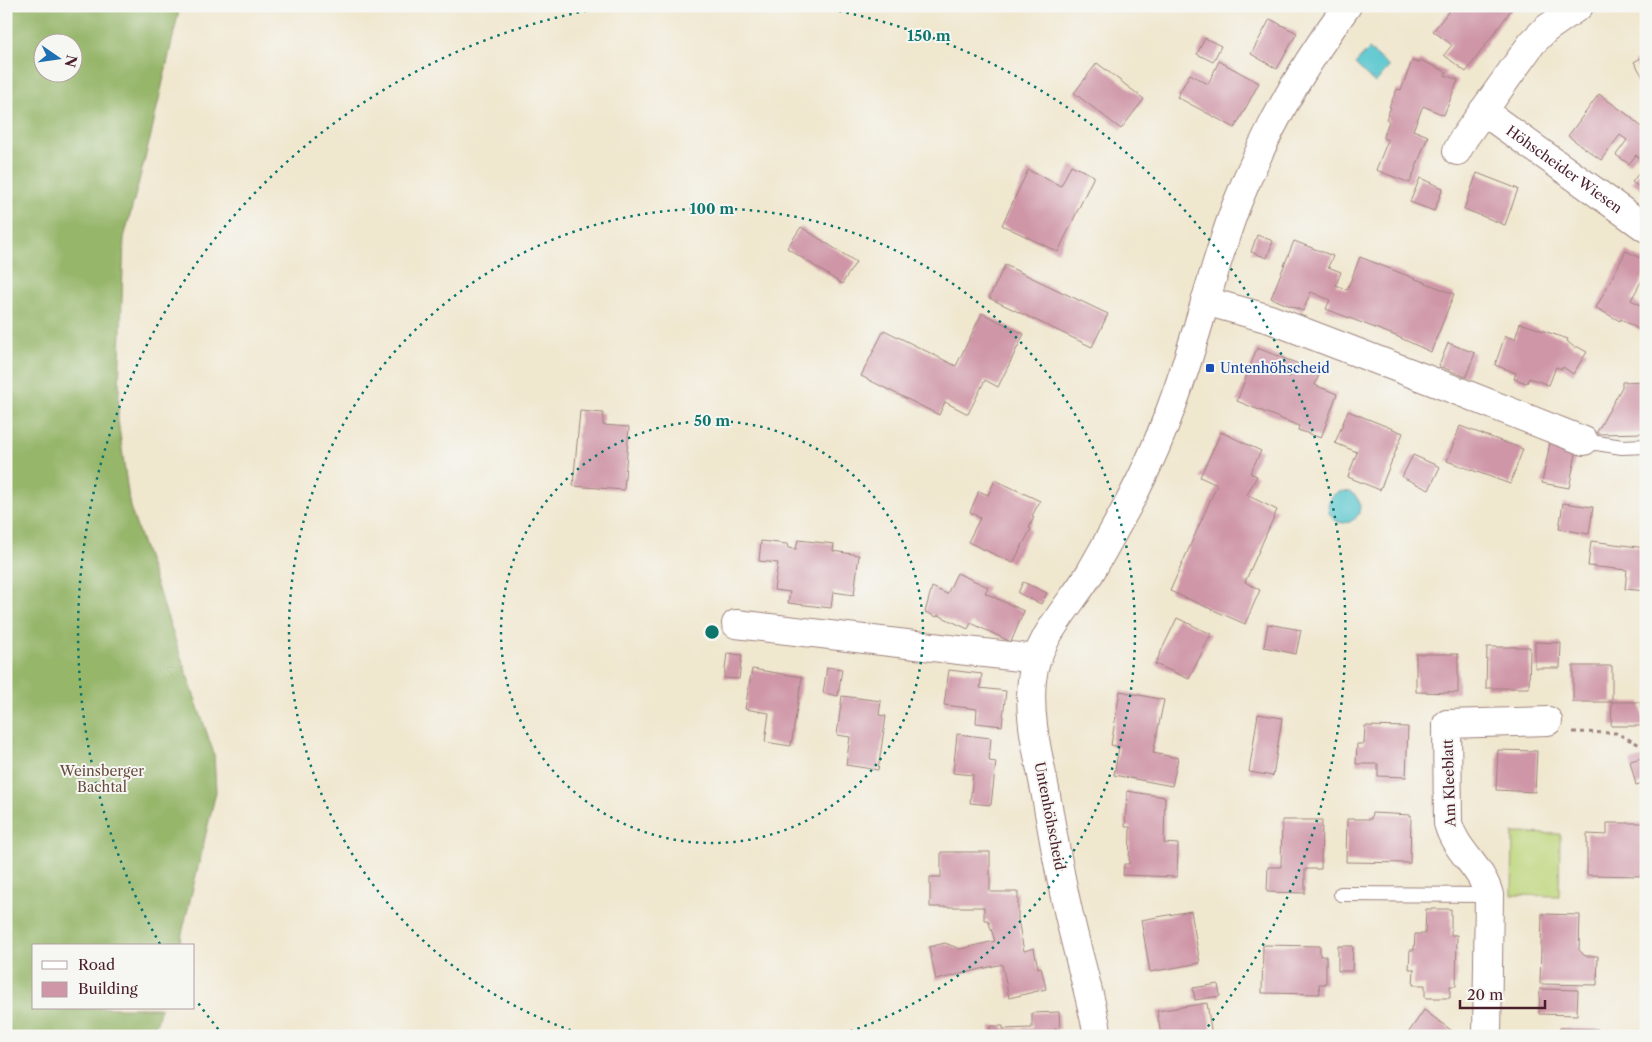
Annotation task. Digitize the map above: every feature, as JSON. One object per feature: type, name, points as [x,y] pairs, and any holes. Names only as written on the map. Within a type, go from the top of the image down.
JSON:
[{"type":"street","name":"Untenhöhscheid","points":[[1098,1036],[1084,971],[1067,907],[1035,739],[1031,702],[1032,678],[1036,659],[1047,638],[1089,574],[1124,513],[1149,463],[1175,396],[1235,209],[1252,166],[1273,122],[1298,78],[1347,6]]},
{"type":"street","points":[[1457,152],[1464,138],[1532,42],[1546,29],[1579,6]]},
{"type":"street","name":"Höhscheider Wiesen","points":[[1483,112],[1646,228]]},
{"type":"street","points":[[1205,301],[1278,322],[1463,392],[1584,441]]},
{"type":"street","points":[[736,624],[1036,659]]},
{"type":"street","name":"Am Kleeblatt","points":[[1486,1036],[1489,895],[1484,880],[1457,843],[1448,823],[1447,724],[1548,721]]},
{"type":"lane","points":[[1584,441],[1622,447],[1646,446]]},
{"type":"lane","points":[[1341,894],[1489,895]]},
{"type":"path","points":[[1548,721],[1565,731],[1616,733],[1646,748]]},
{"type":"green space","name":"Weinsberger Bachtal","points":[[6,6],[180,6],[150,139],[124,238],[118,420],[130,507],[214,754],[216,792],[179,944],[32,944],[32,1010],[160,1010],[156,1025],[140,1036],[6,1036]]},
{"type":"green space","points":[[1513,833],[1560,834],[1559,896],[1512,895]]},
{"type":"water","points":[[1369,49],[1389,67],[1375,83],[1355,64]]},
{"type":"water","points":[[1344,491],[1350,492],[1355,496],[1359,501],[1359,513],[1355,518],[1350,522],[1344,523],[1338,522],[1333,518],[1329,513],[1328,507],[1329,501],[1333,496],[1338,492]]},
{"type":"building","points":[[1453,6],[1514,6],[1466,72],[1444,55],[1452,45],[1433,31]]},
{"type":"building","points":[[1270,19],[1297,33],[1277,69],[1251,54]]},
{"type":"building","points":[[1205,38],[1221,46],[1213,62],[1197,54]]},
{"type":"building","points":[[1646,55],[1646,82],[1634,62]]},
{"type":"building","points":[[1420,60],[1447,72],[1445,75],[1458,80],[1444,115],[1423,106],[1413,130],[1428,136],[1410,183],[1376,170],[1388,140],[1383,138],[1389,121],[1386,119],[1391,107],[1389,107],[1397,89],[1401,90],[1412,61],[1419,63]]},
{"type":"building","points":[[1219,61],[1259,83],[1235,128],[1177,97],[1190,74],[1208,84]]},
{"type":"building","points":[[1097,63],[1144,99],[1121,129],[1074,93]]},
{"type":"building","points":[[1599,94],[1646,130],[1646,163],[1636,155],[1629,164],[1616,155],[1627,140],[1620,135],[1601,160],[1568,136]]},
{"type":"building","points":[[1646,164],[1646,192],[1632,182]]},
{"type":"building","points":[[1071,165],[1094,176],[1058,252],[1002,225],[1028,170],[1061,186]]},
{"type":"building","points":[[1477,173],[1518,189],[1505,225],[1464,209]]},
{"type":"building","points":[[1420,178],[1443,188],[1434,211],[1410,202]]},
{"type":"building","points":[[801,227],[856,262],[842,284],[787,248]]},
{"type":"building","points":[[1257,235],[1273,241],[1267,258],[1251,252]]},
{"type":"building","points":[[1294,241],[1333,256],[1328,267],[1341,272],[1336,285],[1347,290],[1360,257],[1454,294],[1431,352],[1396,336],[1326,309],[1330,300],[1311,292],[1303,311],[1271,298]]},
{"type":"building","points":[[1626,251],[1646,261],[1646,273],[1631,300],[1646,308],[1646,326],[1643,332],[1621,319],[1620,321],[1596,308]]},
{"type":"building","points":[[1005,265],[1108,314],[1092,347],[989,298]]},
{"type":"building","points":[[982,313],[1024,334],[998,387],[985,380],[968,414],[945,402],[939,415],[861,376],[884,330],[956,366]]},
{"type":"building","points":[[1520,323],[1568,339],[1567,341],[1575,348],[1576,346],[1587,352],[1573,374],[1563,367],[1562,369],[1556,367],[1549,385],[1529,378],[1527,383],[1514,379],[1516,373],[1495,365],[1505,336],[1515,339]]},
{"type":"building","points":[[1448,343],[1475,353],[1466,377],[1439,366]]},
{"type":"building","points":[[1257,348],[1320,372],[1315,385],[1337,394],[1321,438],[1298,430],[1299,426],[1237,401]]},
{"type":"building","points":[[1646,381],[1646,433],[1598,434],[1597,432],[1622,387],[1622,382]]},
{"type":"building","points":[[580,411],[603,413],[603,425],[629,427],[624,490],[573,486]]},
{"type":"building","points":[[1348,411],[1403,433],[1380,490],[1348,477],[1357,452],[1335,443]]},
{"type":"building","points":[[1460,426],[1523,449],[1510,484],[1447,461]]},
{"type":"building","points":[[1221,432],[1261,451],[1250,473],[1257,476],[1247,495],[1277,510],[1245,582],[1260,590],[1245,624],[1170,591],[1217,485],[1200,477]]},
{"type":"building","points":[[1550,443],[1577,449],[1569,488],[1542,483]]},
{"type":"building","points":[[1413,455],[1440,467],[1429,490],[1402,477]]},
{"type":"building","points":[[995,480],[1040,501],[1032,516],[1034,517],[1029,528],[1031,529],[1013,563],[968,542],[980,518],[970,512],[979,491],[988,495]]},
{"type":"building","points":[[1563,503],[1593,507],[1589,534],[1559,529]]},
{"type":"building","points":[[798,540],[834,544],[833,551],[859,555],[854,595],[833,592],[831,608],[788,603],[790,592],[774,590],[778,563],[759,561],[761,541],[787,544],[788,548],[796,549]]},
{"type":"building","points":[[1591,541],[1646,548],[1646,591],[1625,589],[1627,570],[1588,566]]},
{"type":"building","points":[[957,573],[988,587],[985,593],[1024,611],[1011,642],[971,623],[968,629],[938,615],[937,617],[925,612],[932,587],[947,594]]},
{"type":"building","points":[[1023,582],[1047,593],[1041,604],[1018,593]]},
{"type":"building","points":[[1177,618],[1211,634],[1189,679],[1155,664]]},
{"type":"building","points":[[1268,624],[1301,630],[1296,654],[1264,647]]},
{"type":"building","points":[[1535,642],[1561,643],[1560,668],[1535,668]]},
{"type":"building","points":[[1487,647],[1530,647],[1529,688],[1486,688]]},
{"type":"building","points":[[727,653],[742,655],[739,679],[724,678]]},
{"type":"building","points":[[1416,654],[1458,654],[1458,693],[1416,692]]},
{"type":"building","points":[[1573,666],[1612,666],[1612,702],[1573,702]]},
{"type":"building","points":[[827,667],[842,669],[838,696],[823,693]]},
{"type":"building","points":[[752,669],[802,677],[791,746],[765,742],[769,713],[745,709]]},
{"type":"building","points":[[949,670],[982,674],[980,688],[1006,691],[1002,726],[976,723],[977,709],[944,705]]},
{"type":"building","points":[[1120,691],[1164,700],[1153,753],[1178,758],[1172,786],[1114,775],[1119,747],[1111,745]]},
{"type":"building","points":[[842,696],[881,701],[879,715],[886,716],[878,770],[846,765],[850,737],[837,735]]},
{"type":"building","points":[[1612,702],[1640,702],[1645,726],[1611,726]]},
{"type":"building","points":[[1258,714],[1282,718],[1273,776],[1249,772]]},
{"type":"building","points":[[1365,726],[1408,727],[1406,777],[1378,776],[1378,764],[1356,764],[1357,744],[1364,744]]},
{"type":"building","points":[[957,734],[991,738],[989,761],[996,762],[991,805],[970,803],[973,775],[953,773]]},
{"type":"building","points":[[1498,750],[1537,751],[1535,792],[1496,790]]},
{"type":"building","points":[[1646,757],[1646,782],[1636,785],[1630,761]]},
{"type":"building","points":[[1127,791],[1165,797],[1164,843],[1178,844],[1177,877],[1123,875],[1124,864],[1129,864],[1130,827],[1125,827]]},
{"type":"building","points":[[1372,813],[1411,815],[1410,863],[1346,862],[1347,819],[1371,819]]},
{"type":"building","points":[[1282,820],[1322,820],[1321,869],[1305,869],[1305,893],[1267,892],[1268,867],[1281,867]]},
{"type":"building","points":[[1607,823],[1646,823],[1645,876],[1587,875],[1587,834],[1607,835]]},
{"type":"building","points":[[941,852],[990,852],[990,892],[1018,892],[1018,920],[1024,951],[1034,948],[1038,968],[1041,967],[1046,989],[1009,998],[1002,964],[936,980],[929,947],[945,943],[960,949],[995,941],[988,920],[984,920],[984,907],[930,907],[930,877],[941,877]]},
{"type":"building","points":[[1426,909],[1451,909],[1451,935],[1457,935],[1456,986],[1450,986],[1450,998],[1425,998],[1425,985],[1413,985],[1414,969],[1409,969],[1410,950],[1414,950],[1415,934],[1425,934]]},
{"type":"building","points":[[1191,911],[1200,963],[1150,972],[1141,920]]},
{"type":"building","points":[[1542,914],[1580,915],[1579,950],[1585,956],[1598,956],[1597,985],[1540,984]]},
{"type":"building","points":[[1263,945],[1320,946],[1320,956],[1326,956],[1326,984],[1319,984],[1320,994],[1262,993]]},
{"type":"building","points":[[1338,946],[1353,946],[1352,971],[1338,971]]},
{"type":"building","points":[[1218,984],[1220,996],[1195,1000],[1193,988]]},
{"type":"building","points":[[1540,989],[1578,990],[1577,1015],[1539,1014]]},
{"type":"building","points":[[1207,1003],[1212,1036],[1161,1036],[1157,1011]]},
{"type":"building","points":[[1424,1010],[1455,1033],[1454,1036],[1406,1036]]},
{"type":"building","points":[[1059,1012],[1060,1029],[1055,1029],[1055,1036],[991,1036],[990,1026],[1003,1026],[1003,1029],[1032,1028],[1032,1013]]},
{"type":"building","points":[[1560,1028],[1598,1029],[1598,1036],[1559,1036]]},
{"type":"place","name":"Untenhöhscheid","points":[[1210,368]]}]
